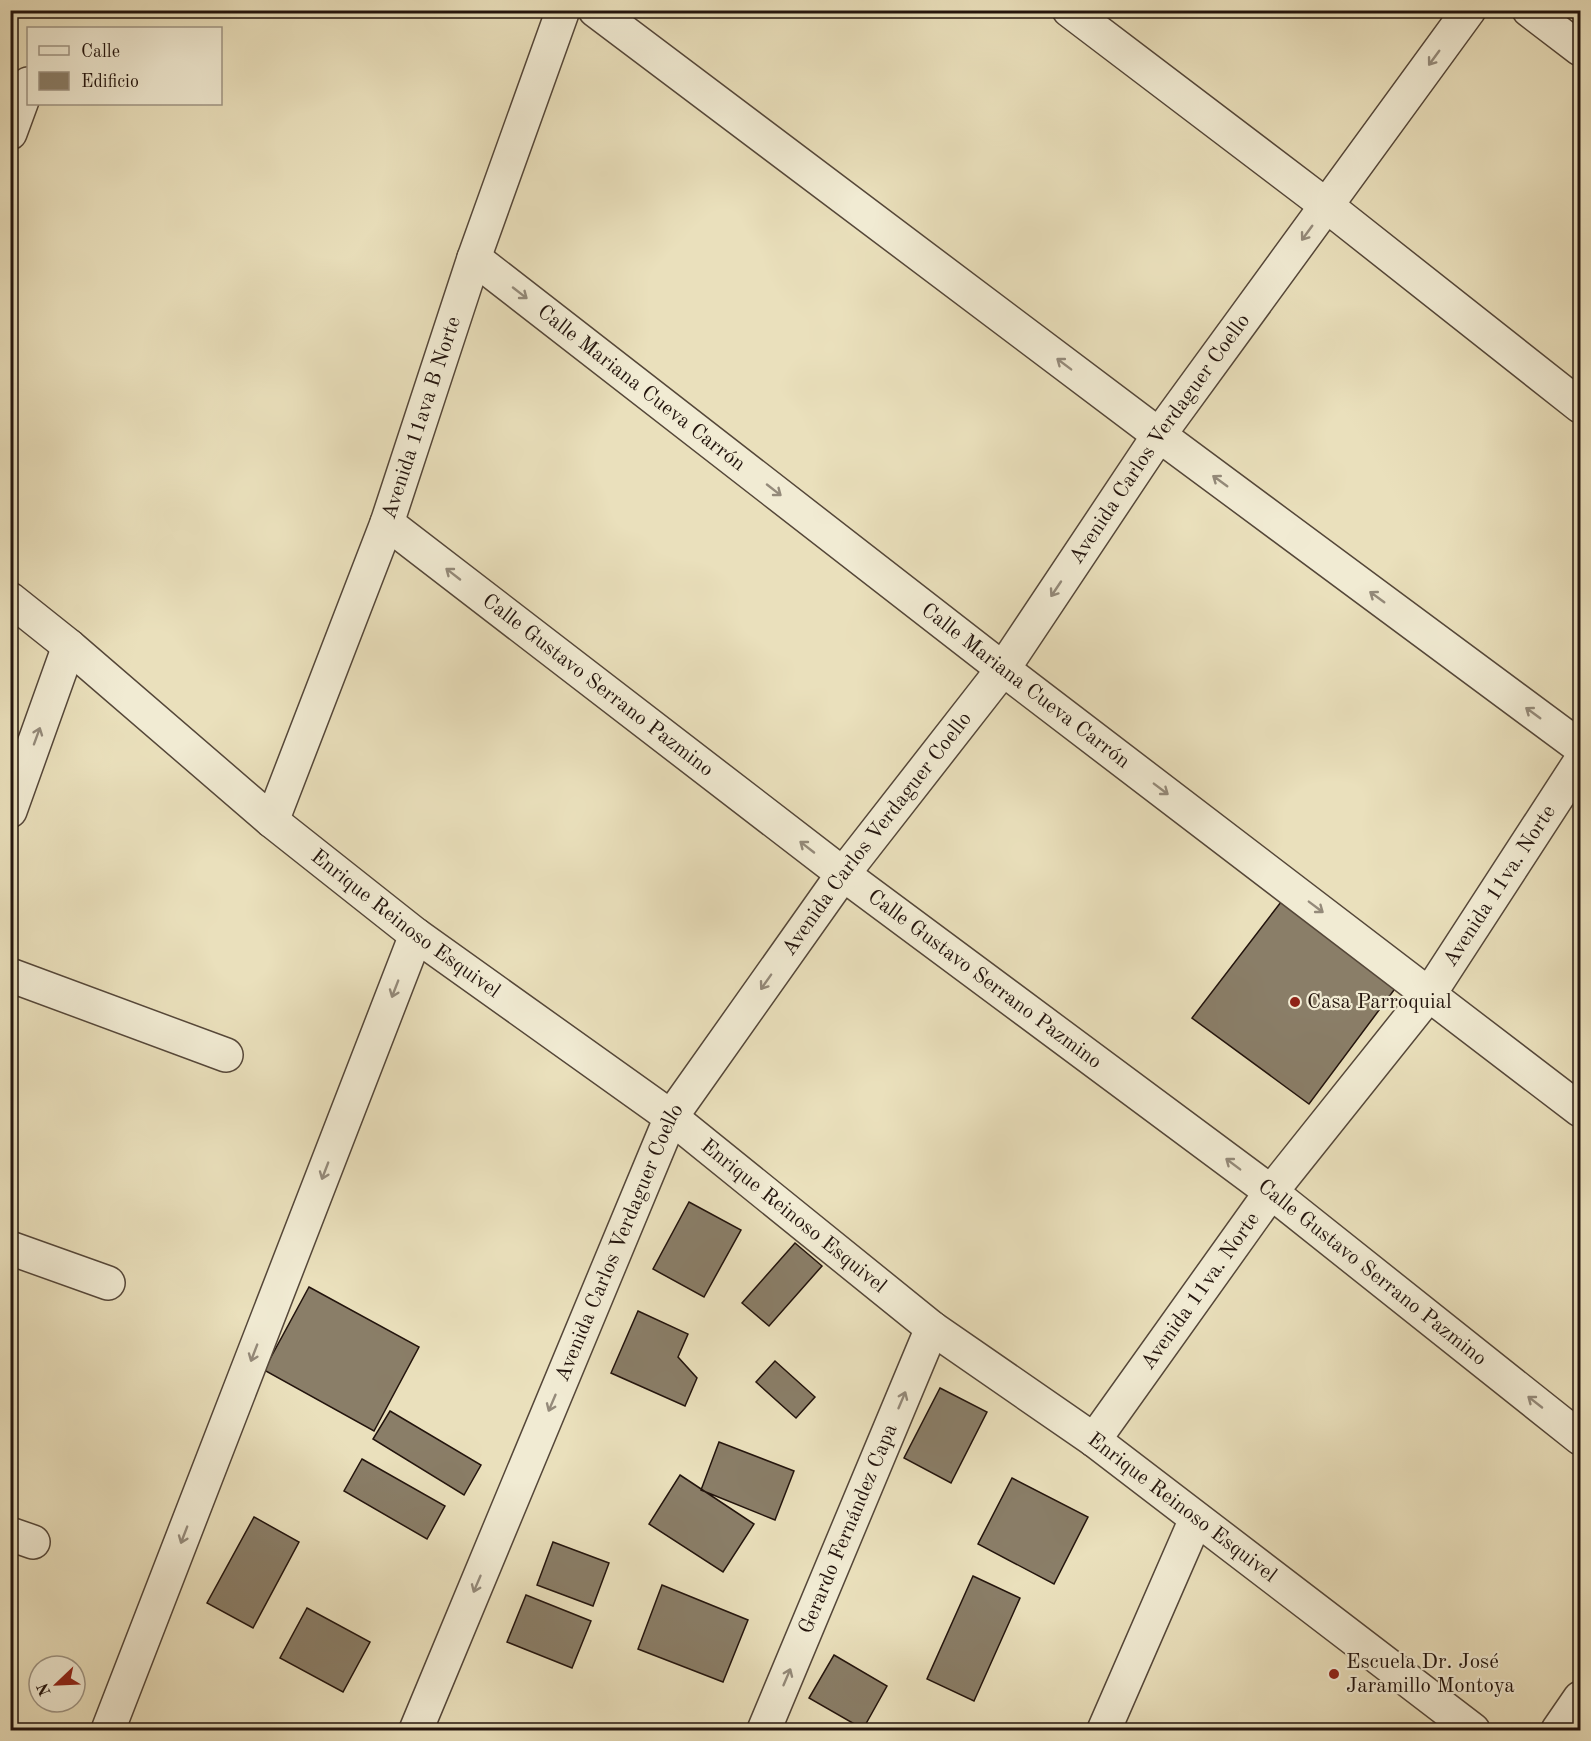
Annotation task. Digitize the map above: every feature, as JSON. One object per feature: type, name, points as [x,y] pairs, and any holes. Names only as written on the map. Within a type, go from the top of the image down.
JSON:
[{"type":"street","name":"Avenida 11ava B Norte","points":[[272,821],[387,523],[474,258],[563,10]]},
{"type":"street","points":[[595,10],[1159,435],[1581,747]]},
{"type":"street","points":[[1069,10],[1327,206],[1581,406]]},
{"type":"street","name":"Avenida Carlos Verdaguer Coello","points":[[416,1731],[671,1117],[843,874],[1003,669],[1159,435],[1469,10]]},
{"type":"street","points":[[1529,10],[1581,49]]},
{"type":"street","points":[[10,134],[27,87]]},
{"type":"street","name":"Calle Mariana Cueva Carrón","points":[[474,258],[1003,669],[1581,1110]]},
{"type":"street","name":"Calle Gustavo Serrano Pazmino","points":[[387,523],[843,874],[1271,1192],[1581,1438]]},
{"type":"street","name":"Enrique Reinoso Esquivel","points":[[10,599],[69,646],[272,821],[416,935],[671,1117],[932,1328],[1094,1440],[1473,1731]]},
{"type":"street","points":[[10,811],[69,646]]},
{"type":"street","name":"Avenida 11va. Norte","points":[[1094,1440],[1271,1192],[1430,993],[1581,762]]},
{"type":"street","points":[[108,1731],[416,935]]},
{"type":"street","points":[[10,975],[226,1055]]},
{"type":"street","points":[[10,1248],[108,1283]]},
{"type":"street","name":"Gerardo Fernández Capa","points":[[764,1731],[932,1328]]},
{"type":"street","points":[[1104,1731],[1196,1519]]},
{"type":"street","points":[[1558,1731],[1581,1698]]},
{"type":"building","name":"Casa Parroquial","points":[[1281,902],[1397,986],[1309,1104],[1192,1018]]},
{"type":"building","points":[[689,1202],[741,1230],[704,1297],[653,1269]]},
{"type":"building","points":[[795,1243],[822,1266],[769,1326],[742,1303]]},
{"type":"building","points":[[309,1287],[419,1347],[374,1431],[264,1370]]},
{"type":"building","points":[[638,1311],[688,1334],[678,1357],[697,1378],[685,1406],[611,1373]]},
{"type":"building","points":[[775,1361],[815,1397],[796,1418],[756,1382]]},
{"type":"building","points":[[940,1388],[987,1412],[951,1483],[904,1458]]},
{"type":"building","points":[[390,1411],[481,1465],[464,1495],[373,1439]]},
{"type":"building","points":[[719,1442],[794,1471],[775,1520],[701,1490]]},
{"type":"building","points":[[362,1459],[445,1506],[427,1539],[344,1491]]},
{"type":"building","points":[[680,1475],[754,1524],[723,1572],[649,1524]]},
{"type":"building","points":[[1012,1478],[1088,1517],[1054,1584],[978,1544]]},
{"type":"building","points":[[254,1517],[299,1542],[253,1628],[207,1603]]},
{"type":"building","points":[[553,1542],[609,1563],[593,1606],[537,1585]]},
{"type":"building","points":[[973,1576],[1020,1598],[974,1701],[927,1679]]},
{"type":"building","points":[[662,1585],[748,1620],[723,1682],[638,1649]]},
{"type":"building","points":[[526,1595],[591,1621],[572,1668],[507,1642]]},
{"type":"building","points":[[307,1608],[370,1642],[343,1692],[280,1658]]},
{"type":"building","points":[[834,1655],[887,1686],[863,1729],[809,1698]]},
{"type":"place","name":"Casa Parroquial","points":[[1295,1002]]},
{"type":"place","name":"Escuela Dr. José Jaramillo Montoya","points":[[1334,1674]]}]
